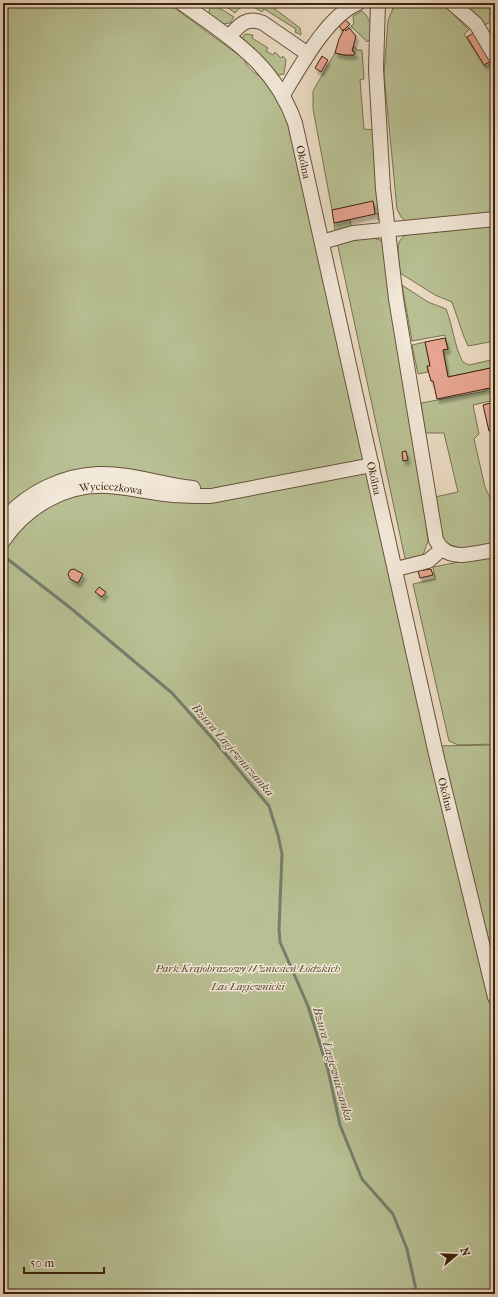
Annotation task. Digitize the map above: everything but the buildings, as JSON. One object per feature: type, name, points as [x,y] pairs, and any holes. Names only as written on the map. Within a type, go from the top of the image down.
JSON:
[{"type":"street","name":"Okólna","points":[[182,3],[229,37],[256,60],[271,76],[283,95],[291,112],[297,132],[396,569],[436,754],[495,997]]},
{"type":"street","points":[[283,95],[317,39],[346,10],[358,3]]},
{"type":"street","points":[[378,3],[376,70],[383,189],[396,299],[436,540],[442,549],[452,554],[464,555],[495,550]]},
{"type":"street","points":[[452,3],[476,24],[495,56]]},
{"type":"street","points":[[229,37],[236,28],[244,22],[253,20],[258,21],[308,54]]},
{"type":"street","points":[[322,242],[352,233],[495,219]]},
{"type":"street","name":"Wycieczkowa","points":[[3,542],[22,518],[36,507],[51,498],[80,489],[106,486],[188,497],[211,496],[372,465]]},
{"type":"street","name":"Wycieczkowa","points":[[3,521],[26,499],[43,489],[59,482],[81,476],[100,474],[132,477],[191,488],[237,490]]},
{"type":"street","points":[[396,569],[428,561],[442,549]]},
{"type":"green space","name":"Las Łagiewnicki","points":[[3,3],[168,3],[244,59],[246,64],[253,72],[272,84],[281,96],[430,746],[495,745],[495,1294],[3,1294]]},
{"type":"green space","points":[[211,3],[234,17],[230,23],[222,24],[210,15],[209,12]]},
{"type":"green space","points":[[221,3],[267,3],[300,28],[301,35],[295,32],[296,29],[264,9],[262,12],[248,5],[242,7],[235,13]]},
{"type":"green space","points":[[395,3],[442,3],[469,30],[464,34],[486,67],[495,62],[495,214],[411,225],[401,217],[397,209],[384,74],[388,21]]},
{"type":"green space","points":[[458,3],[495,3],[495,17],[483,26]]},
{"type":"green space","points":[[362,11],[369,19],[373,32],[373,36],[367,42],[351,26],[354,24],[353,16]]},
{"type":"green space","points":[[244,35],[253,35],[252,38],[268,48],[266,51],[273,55],[275,52],[281,58],[283,56],[286,60],[284,74],[276,74],[242,39]]},
{"type":"green space","points":[[354,46],[357,50],[362,50],[364,79],[360,80],[364,129],[375,130],[382,219],[378,220],[378,214],[375,214],[373,202],[332,210],[313,109],[313,91],[335,53],[354,55],[352,51]]},
{"type":"green space","points":[[350,220],[354,240],[374,238],[383,241],[421,481],[428,541],[423,555],[406,563],[336,237],[334,223]]},
{"type":"green space","points":[[495,224],[495,341],[468,346],[452,302],[435,295],[400,273],[398,246],[401,239],[408,233]]},
{"type":"green space","points":[[402,285],[428,302],[446,309],[463,362],[469,365],[495,359],[495,367],[448,377],[443,350],[448,349],[445,335],[412,341]]},
{"type":"green space","points":[[425,342],[430,366],[427,367],[428,372],[418,374],[412,345]]},
{"type":"green space","points":[[495,387],[495,400],[473,405],[479,434],[474,439],[485,487],[495,508],[495,546],[470,551],[444,543],[435,497],[458,492],[444,433],[425,433],[421,403],[486,391],[486,389]]},
{"type":"green space","points":[[490,556],[495,557],[495,744],[458,745],[449,741],[413,584],[435,579],[433,567]]},
{"type":"waterway","name":"Bzura-Łagiewniczanka","points":[[5,557],[73,610],[172,693],[269,806],[282,854],[279,929],[280,942],[308,1006],[328,1070],[340,1125],[362,1179],[393,1214],[407,1249],[417,1294]]},
{"type":"park label","name":"Park Krajobrazowy Wzniesień Łódzkich","points":[[248,968]]}]
